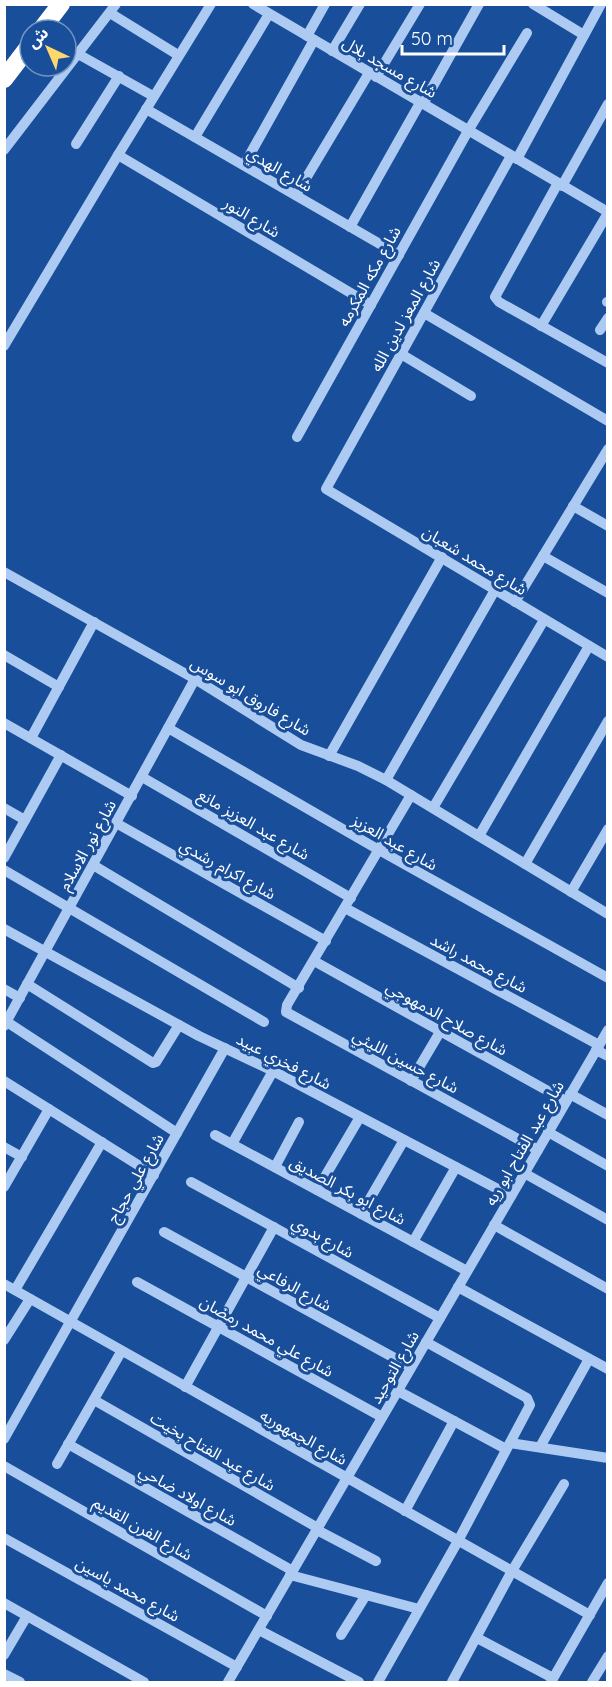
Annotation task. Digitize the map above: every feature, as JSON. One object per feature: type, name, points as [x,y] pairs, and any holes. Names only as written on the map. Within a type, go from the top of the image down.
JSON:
[{"type":"highway","points":[[50,18],[61,4]]},
{"type":"highway","points":[[4,79],[18,61]]},
{"type":"street","points":[[4,346],[153,96],[211,4]]},
{"type":"street","name":"شارع مسجد بلال","points":[[253,4],[268,10],[310,38],[608,212]]},
{"type":"street","points":[[244,165],[310,38],[325,4]]},
{"type":"street","points":[[333,51],[360,4]]},
{"type":"street","points":[[296,195],[420,4]]},
{"type":"street","points":[[350,226],[479,4]]},
{"type":"street","points":[[533,4],[584,35]]},
{"type":"street","name":"شارع المعز لدين الله","points":[[326,489],[601,4]]},
{"type":"street","points":[[153,96],[78,54],[113,9],[178,55]]},
{"type":"street","points":[[195,136],[268,10]]},
{"type":"street","name":"شارع مكه المكرمه","points":[[297,436],[468,131],[527,33]]},
{"type":"street","points":[[76,144],[119,76]]},
{"type":"street","points":[[4,150],[60,78]]},
{"type":"street","points":[[608,104],[495,297],[499,302],[608,363]]},
{"type":"street","name":"شارع الهدي","points":[[146,108],[399,255]]},
{"type":"street","name":"شارع النور","points":[[118,154],[371,305]]},
{"type":"street","points":[[541,326],[608,212]]},
{"type":"street","points":[[424,313],[608,421]]},
{"type":"street","points":[[600,330],[608,318]]},
{"type":"street","points":[[401,354],[471,396]]},
{"type":"street","points":[[515,602],[573,506],[604,464],[608,448]]},
{"type":"street","name":"شارع محمد شعبان","points":[[326,489],[608,657]]},
{"type":"street","points":[[573,506],[608,526]]},
{"type":"street","points":[[543,556],[608,593]]},
{"type":"street","points":[[329,756],[442,557]]},
{"type":"street","name":"شارع فاروق ابو سوس","points":[[4,572],[195,679],[301,745],[358,766],[386,780],[608,914]]},
{"type":"street","points":[[386,780],[495,590]]},
{"type":"street","points":[[433,808],[544,620]]},
{"type":"street","points":[[31,738],[94,622]]},
{"type":"street","points":[[478,836],[589,646]]},
{"type":"street","points":[[4,655],[59,687]]},
{"type":"street","name":"شارع نور الاسلام","points":[[5,1024],[195,679]]},
{"type":"street","points":[[525,864],[608,722]]},
{"type":"street","points":[[4,723],[132,796]]},
{"type":"street","name":"شارع عبد العزيز","points":[[168,728],[379,850],[608,978]]},
{"type":"street","points":[[4,858],[61,755]]},
{"type":"street","name":"شارع عبد العزيز مانع","points":[[142,777],[351,898]]},
{"type":"street","points":[[93,865],[299,988],[411,795]]},
{"type":"street","points":[[4,808],[25,820]]},
{"type":"street","name":"شارع اكرام رشدي","points":[[116,823],[326,941]]},
{"type":"street","points":[[571,892],[608,829]]},
{"type":"street","points":[[4,870],[264,1022]]},
{"type":"street","name":"شارع محمد راشد","points":[[345,908],[597,1047],[608,1056]]},
{"type":"street","name":"شارع فخري عبيد","points":[[4,929],[179,1025],[273,1071],[511,1196]]},
{"type":"street","name":"شارع صلاح الدمهوجي","points":[[314,962],[440,1032],[568,1098],[608,1115]]},
{"type":"street","points":[[27,984],[155,1064],[179,1025]]},
{"type":"street","name":"شارع حسين الليثي","points":[[299,988],[286,1007],[287,1014],[538,1150]]},
{"type":"street","points":[[4,989],[20,998]]},
{"type":"street","points":[[5,1024],[177,1133]]},
{"type":"street","name":"شارع عبد الفتاح ابو ريه","points":[[467,1271],[608,1030]]},
{"type":"street","points":[[411,1081],[440,1032]]},
{"type":"street","name":"شارع علي حجاج","points":[[4,1439],[225,1048]]},
{"type":"street","points":[[232,1144],[273,1071]]},
{"type":"street","points":[[4,1080],[154,1175]]},
{"type":"street","points":[[4,1187],[49,1108]]},
{"type":"street","points":[[317,1190],[360,1117]]},
{"type":"street","points":[[275,1167],[299,1122]]},
{"type":"street","points":[[548,1132],[608,1166]]},
{"type":"street","name":"شارع ابو بكر الصديق","points":[[215,1135],[467,1271]]},
{"type":"street","points":[[361,1214],[404,1140]]},
{"type":"street","points":[[15,1290],[102,1142]]},
{"type":"street","points":[[4,1147],[22,1157]]},
{"type":"street","points":[[412,1242],[456,1167]]},
{"type":"street","points":[[524,1173],[608,1220]]},
{"type":"street","name":"شارع بدوي","points":[[191,1182],[440,1318]]},
{"type":"street","points":[[494,1225],[606,1283]]},
{"type":"street","points":[[185,1387],[274,1227]]},
{"type":"street","name":"شارع الرفاعي","points":[[164,1232],[411,1367]]},
{"type":"street","name":"شارع التوحيد","points":[[228,1683],[467,1271]]},
{"type":"street","name":"شارع علي محمد رمضان","points":[[137,1282],[382,1417]]},
{"type":"street","name":"شارع الجمهوريه","points":[[4,1284],[590,1615]]},
{"type":"street","points":[[458,1287],[608,1370]]},
{"type":"street","points":[[4,1340],[30,1299]]},
{"type":"street","points":[[378,1683],[458,1541],[530,1405],[528,1400],[426,1342]]},
{"type":"street","points":[[57,1464],[122,1352]]},
{"type":"street","points":[[540,1447],[589,1359]]},
{"type":"street","points":[[398,1391],[508,1446],[540,1447],[608,1458]]},
{"type":"street","name":"شارع عبد الفتاح بخيت","points":[[94,1400],[376,1561]]},
{"type":"street","points":[[405,1511],[454,1421]]},
{"type":"street","name":"شارع اولاد ضاحي","points":[[68,1444],[292,1573],[419,1609]]},
{"type":"street","name":"شارع الفرن القديم","points":[[4,1467],[267,1616]]},
{"type":"street","points":[[452,1683],[512,1571],[564,1484]]},
{"type":"street","name":"شارع محمد ياسين","points":[[4,1538],[237,1667]]},
{"type":"street","points":[[477,1638],[552,1680],[608,1583]]},
{"type":"street","points":[[341,1635],[366,1595]]},
{"type":"street","points":[[4,1603],[144,1683]]},
{"type":"street","points":[[4,1655],[27,1616]]},
{"type":"street","points":[[259,1630],[359,1683]]},
{"type":"street","points":[[592,1683],[608,1656]]},
{"type":"street","points":[[4,1674],[20,1683]]}]
